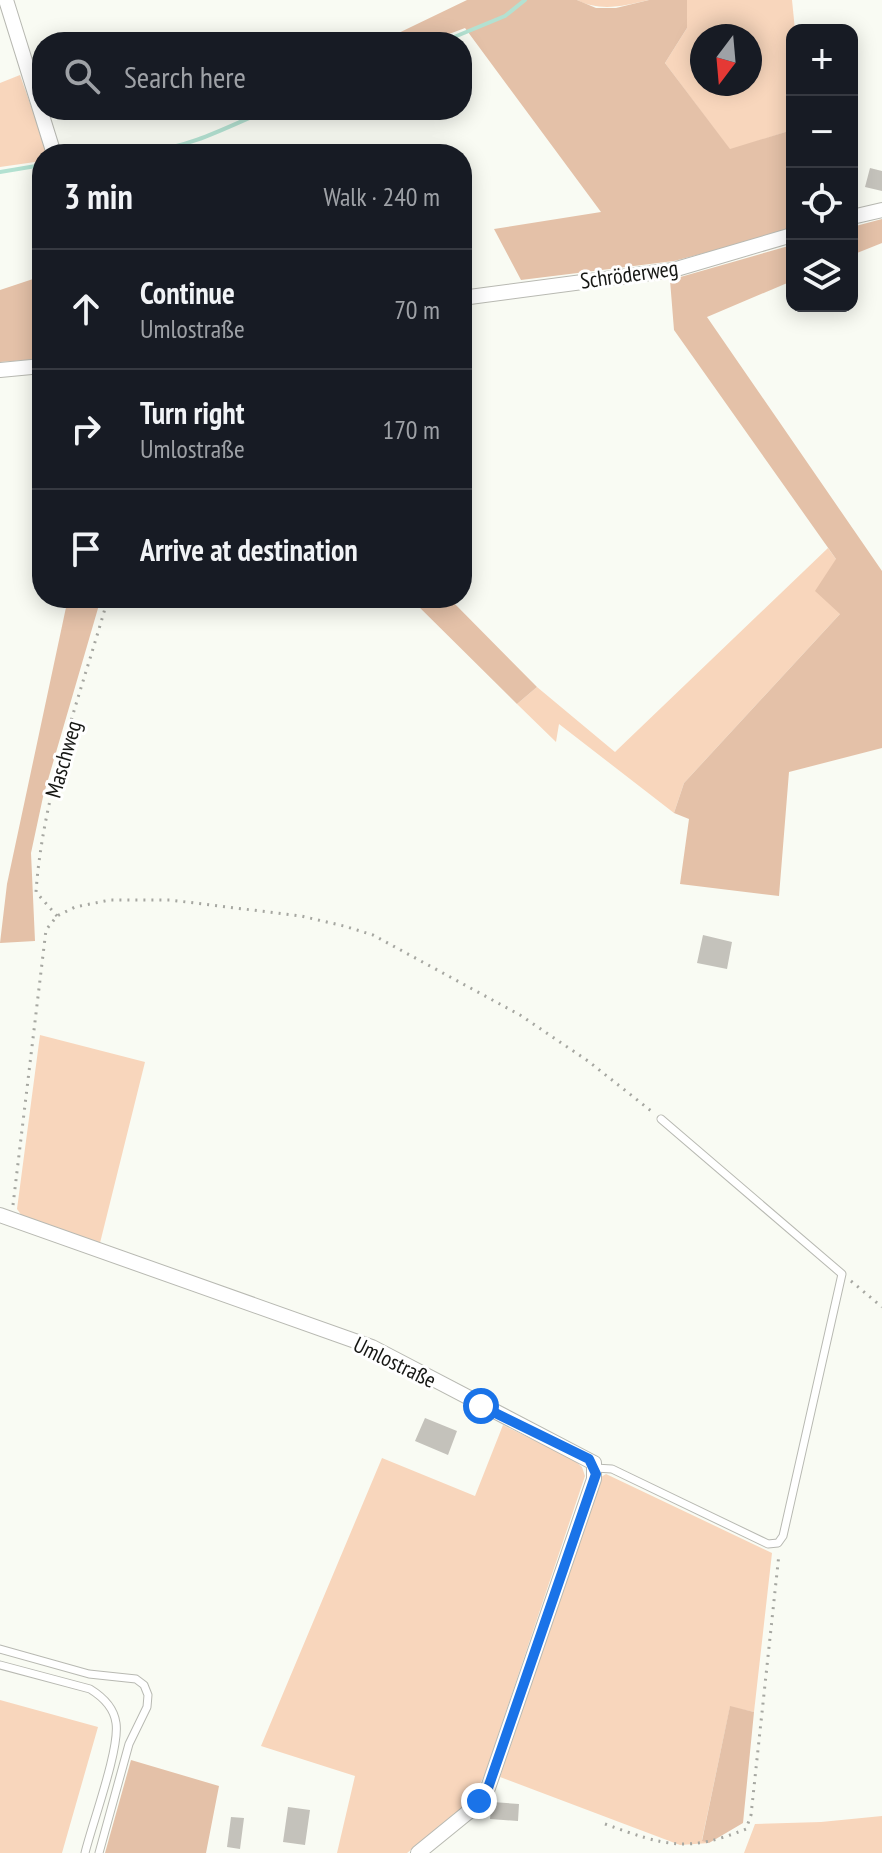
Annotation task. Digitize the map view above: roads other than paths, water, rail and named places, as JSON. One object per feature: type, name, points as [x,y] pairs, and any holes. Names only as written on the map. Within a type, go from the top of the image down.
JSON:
[{"type":"street","points":[[6,0],[32,83]]},
{"type":"street","points":[[43,120],[51,144]]},
{"type":"street","points":[[858,216],[882,210]]},
{"type":"street","name":"Schröderweg","points":[[472,297],[673,270],[786,237]]},
{"type":"street","points":[[0,370],[32,367]]},
{"type":"street","name":"Umlostraße","points":[[6,1216],[372,1347],[589,1459],[595,1468]]},
{"type":"street","points":[[418,1853],[472,1809],[488,1788],[595,1468]]},
{"type":"lane","points":[[595,1468],[612,1469],[768,1544],[778,1543],[783,1536],[842,1274],[661,1119]]},
{"type":"lane","points":[[0,1649],[89,1674],[136,1679],[144,1685],[148,1695],[147,1707],[129,1744],[99,1853]]},
{"type":"lane","points":[[0,1665],[90,1689],[102,1698],[113,1713],[116,1738],[85,1853]]},
{"type":"waterway","points":[[466,32],[505,16],[525,0]]},
{"type":"waterway","points":[[182,144],[245,120]]},
{"type":"waterway","points":[[0,172],[32,167]]}]
